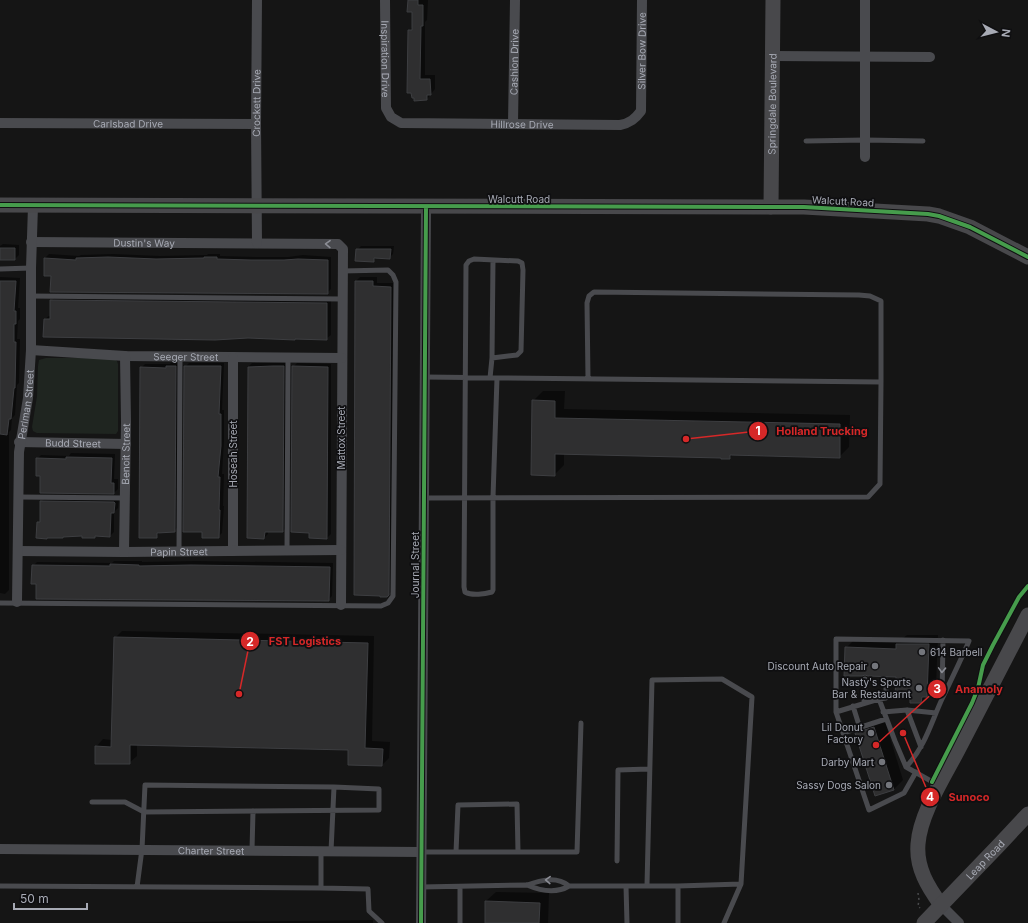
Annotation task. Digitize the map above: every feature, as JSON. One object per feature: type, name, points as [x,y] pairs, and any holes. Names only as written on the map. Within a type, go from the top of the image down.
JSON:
[{"type":"street","name":"Crockett Drive","points":[[256,206],[257,0]]},
{"type":"street","name":"Inspiration Drive","points":[[385,0],[385,92],[386,108],[391,118]]},
{"type":"street","name":"Cashion Drive","points":[[513,124],[515,0]]},
{"type":"street","name":"Silver Bow Drive","points":[[642,0],[642,102]]},
{"type":"street","name":"Springdale Boulevard","points":[[771,207],[773,0]]},
{"type":"street","points":[[865,0],[865,157]]},
{"type":"street","points":[[773,56],[930,57]]},
{"type":"street","name":"Hillrose Drive","points":[[391,118],[401,123],[620,125],[628,123],[635,118],[641,111],[642,102]]},
{"type":"street","name":"Carlsbad Drive","points":[[0,123],[256,124]]},
{"type":"street","name":"Walcutt Road","points":[[0,206],[811,208],[928,214],[951,219],[1028,256]]},
{"type":"street","name":"Perlman Street","points":[[17,602],[20,442],[28,398],[31,350],[30,268],[33,206]]},
{"type":"street","points":[[256,206],[257,243]]},
{"type":"street","name":"Journal Street","points":[[421,923],[426,207]]},
{"type":"street","name":"Dustin's Way","points":[[31,242],[338,244],[343,250],[342,271]]},
{"type":"street","name":"Mattox Street","points":[[341,605],[342,271]]},
{"type":"street","name":"Seeger Street","points":[[31,350],[125,356],[342,358]]},
{"type":"street","name":"Benoit Street","points":[[124,552],[126,444],[125,356]]},
{"type":"street","name":"Hoseah Street","points":[[233,357],[233,551]]},
{"type":"street","name":"Budd Street","points":[[20,442],[126,444]]},
{"type":"street","name":"Papin Street","points":[[18,551],[179,552],[341,550]]},
{"type":"street","points":[[958,923],[941,905],[928,887],[921,870],[918,855],[920,829],[939,786],[1028,615]]},
{"type":"street","name":"Leap Road","points":[[924,923],[1028,814]]},
{"type":"street","name":"Charter Street","points":[[0,849],[421,852]]},
{"type":"lane","points":[[806,141],[924,141]]},
{"type":"lane","points":[[492,358],[517,355],[522,351],[522,264],[518,261],[474,259],[466,264],[464,588],[465,592],[468,594],[488,593],[492,592],[493,590],[493,497],[497,378]]},
{"type":"lane","points":[[490,378],[492,358],[493,260]]},
{"type":"lane","points":[[0,269],[30,268]]},
{"type":"lane","points":[[0,603],[381,606],[388,603],[393,596],[396,282],[394,274],[388,270],[342,271]]},
{"type":"lane","points":[[424,498],[868,497],[880,484],[881,301],[870,296],[594,292],[589,296],[587,303],[588,378]]},
{"type":"lane","points":[[30,296],[342,299]]},
{"type":"lane","points":[[179,552],[180,356]]},
{"type":"lane","points":[[287,551],[288,357]]},
{"type":"lane","points":[[425,377],[881,382]]},
{"type":"lane","points":[[19,497],[125,498]]},
{"type":"lane","points":[[906,767],[916,757],[921,747],[969,641],[836,639],[836,712],[869,810],[904,793],[916,772]]},
{"type":"lane","points":[[942,699],[943,640]]},
{"type":"lane","points":[[647,885],[652,680],[722,679],[752,696],[741,884],[724,923]]},
{"type":"lane","points":[[864,703],[865,679]]},
{"type":"lane","points":[[836,712],[886,698],[886,680]]},
{"type":"lane","points":[[879,699],[906,767],[939,786]]},
{"type":"lane","points":[[853,706],[858,722]]},
{"type":"lane","points":[[883,712],[907,710],[936,712]]},
{"type":"lane","points":[[907,710],[908,721],[913,734],[921,747]]},
{"type":"lane","points":[[843,733],[886,719]]},
{"type":"lane","points":[[421,852],[577,852],[581,723]]},
{"type":"lane","points":[[890,728],[896,726]]},
{"type":"lane","points":[[895,741],[901,738]]},
{"type":"lane","points":[[616,861],[618,770],[650,769]]},
{"type":"lane","points":[[92,802],[125,802],[144,812],[379,810],[379,789],[334,787],[145,786],[144,812],[142,849],[137,887]]},
{"type":"lane","points":[[331,851],[334,787]]},
{"type":"lane","points":[[456,852],[458,805],[517,804],[518,852]]},
{"type":"lane","points":[[252,850],[253,812]]},
{"type":"lane","points":[[321,851],[321,888]]},
{"type":"lane","points":[[421,887],[527,885],[540,880],[562,881],[569,886]]},
{"type":"lane","points":[[527,885],[540,890],[551,891],[562,890],[569,886],[678,886],[741,884]]},
{"type":"lane","points":[[0,886],[368,889],[369,911],[382,923]]},
{"type":"lane","points":[[626,886],[627,923]]},
{"type":"lane","points":[[678,886],[678,923]]},
{"type":"lane","points":[[460,887],[460,923]]},
{"type":"shaded area","points":[[46,358],[113,358],[117,361],[118,431],[116,434],[37,433],[33,431],[32,427],[37,396],[39,360]]},
{"type":"building","points":[[408,0],[418,0],[418,5],[423,5],[420,79],[430,79],[431,95],[427,95],[427,100],[414,101],[411,93],[407,93],[408,30],[412,30],[412,12],[407,12]]},
{"type":"building","points":[[0,248],[15,248],[15,260],[0,260]]},
{"type":"building","points":[[356,249],[391,249],[390,259],[374,258],[374,262],[355,261]]},
{"type":"building","points":[[108,257],[156,259],[217,257],[217,259],[251,260],[328,260],[328,294],[50,292],[51,276],[44,276],[44,258],[76,260],[76,258]]},
{"type":"building","points":[[0,281],[16,281],[14,311],[16,311],[16,324],[14,324],[14,342],[16,342],[15,388],[11,419],[9,419],[7,435],[0,434]]},
{"type":"building","points":[[355,281],[373,281],[373,286],[391,287],[389,595],[387,597],[354,595]]},
{"type":"building","points":[[50,300],[327,303],[327,340],[43,337],[44,319],[50,319]]},
{"type":"building","points":[[166,366],[176,366],[175,532],[157,533],[157,538],[139,538],[140,367],[166,368]]},
{"type":"building","points":[[184,366],[221,366],[219,414],[221,414],[221,446],[218,477],[220,477],[219,538],[202,538],[202,532],[183,532]]},
{"type":"building","points":[[284,366],[283,532],[265,532],[264,539],[247,538],[248,367]]},
{"type":"building","points":[[292,366],[328,367],[327,539],[309,538],[309,533],[291,532]]},
{"type":"building","points":[[532,400],[555,401],[555,418],[840,424],[840,458],[730,455],[730,459],[721,459],[555,454],[555,476],[531,475]]},
{"type":"building","points":[[66,457],[112,458],[111,483],[114,483],[114,494],[40,493],[40,476],[36,476],[36,458],[66,459]]},
{"type":"building","points":[[40,501],[114,502],[114,513],[111,513],[110,537],[95,536],[95,538],[82,538],[82,536],[47,539],[36,538],[37,522],[40,522]]},
{"type":"building","points":[[110,564],[139,566],[191,565],[330,567],[329,601],[36,599],[36,584],[31,584],[32,565],[110,566]]},
{"type":"building","points":[[114,637],[368,643],[365,748],[383,749],[382,766],[348,765],[348,750],[130,745],[130,764],[95,764],[95,746],[111,747]]},
{"type":"building","points":[[896,644],[929,644],[927,697],[922,697],[921,703],[910,703],[910,697],[895,696],[896,677],[865,675],[844,676],[845,647],[896,649]]},
{"type":"building","points":[[874,727],[894,790],[875,796],[855,733]]},
{"type":"building","points":[[485,901],[540,903],[539,923],[485,923]]},
{"type":"cycle path","points":[[0,205],[804,207],[928,214],[939,216],[970,227],[1028,257]]},
{"type":"cycle path","points":[[421,923],[426,207]]},
{"type":"cycle path","points":[[932,782],[972,703],[978,688],[983,665],[1019,597],[1028,586]]},
{"type":"place","name":"Holland Trucking","points":[[686,439]]},
{"type":"place","name":"614 Barbell","points":[[922,652]]},
{"type":"place","name":"Discount Auto Repair","points":[[875,666]]},
{"type":"place","name":"Nasty's Sports Bar & Restauarnt","points":[[919,688]]},
{"type":"place","name":"FST Logistics","points":[[239,694]]},
{"type":"place","name":"Lil Donut Factory","points":[[871,733]]},
{"type":"place","name":"Sunoco","points":[[903,733]]},
{"type":"place","name":"Anamoly","points":[[876,745]]},
{"type":"place","name":"Darby Mart","points":[[882,762]]},
{"type":"place","name":"Sassy Dogs Salon","points":[[889,785]]}]
